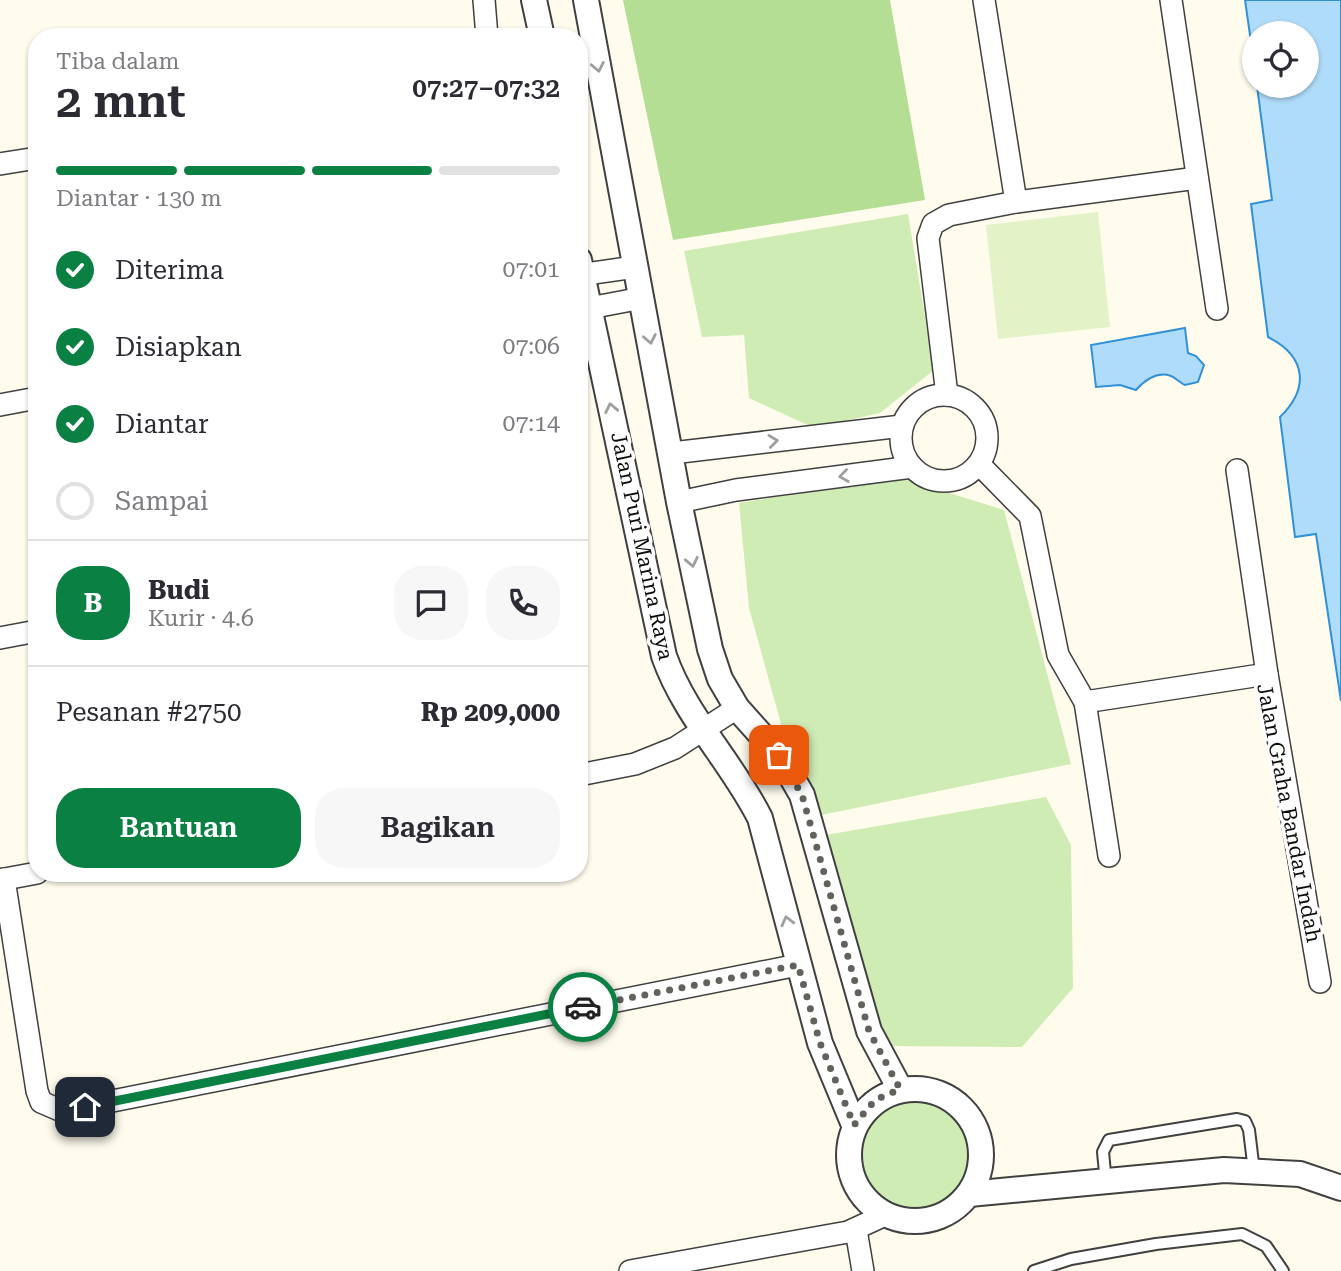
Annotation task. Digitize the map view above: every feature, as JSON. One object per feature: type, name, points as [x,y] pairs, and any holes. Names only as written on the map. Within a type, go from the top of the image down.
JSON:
[{"type":"street","points":[[484,0],[486,28]]},
{"type":"street","points":[[534,0],[540,28]]},
{"type":"street","points":[[586,0],[679,502],[710,649],[720,679],[737,708],[779,755],[802,795],[869,1031],[900,1089]]},
{"type":"street","points":[[984,0],[1016,202]]},
{"type":"street","points":[[1171,0],[1217,309]]},
{"type":"street","points":[[0,164],[28,159]]},
{"type":"street","points":[[947,395],[929,238],[933,224],[949,215],[1016,202],[1197,178]]},
{"type":"street","name":"Jalan Puri Marina Raya","points":[[588,270],[635,267]]},
{"type":"street","points":[[588,308],[642,298]]},
{"type":"street","name":"Jalan Puri Marina Raya","points":[[588,326],[664,656],[674,684],[745,789],[760,818],[820,1043],[854,1125]]},
{"type":"street","points":[[947,395],[962,399],[974,408],[983,420],[987,435],[985,450],[979,464],[967,475],[954,480],[939,481],[924,477],[912,467],[902,448],[902,426],[919,403],[947,395]]},
{"type":"street","points":[[0,405],[28,400]]},
{"type":"street","points":[[671,453],[902,426]]},
{"type":"street","points":[[979,464],[1030,516],[1058,656],[1085,702],[1109,856]]},
{"type":"street","points":[[679,502],[736,491],[912,467]]},
{"type":"street","points":[[1237,470],[1267,674]]},
{"type":"street","points":[[0,638],[28,633]]},
{"type":"street","name":"Jalan Graha Bandar Indah","points":[[1085,702],[1267,674],[1320,982]]},
{"type":"street","points":[[588,773],[635,764],[675,748],[737,708]]},
{"type":"street","points":[[28,875],[2,879],[37,1091],[41,1102],[52,1110],[62,1111],[798,965]]},
{"type":"street","points":[[900,1089],[931,1089],[955,1100],[972,1119],[981,1144],[980,1170],[969,1194],[947,1214],[928,1220],[903,1220],[885,1215],[861,1195],[850,1173],[848,1148],[854,1125],[875,1100],[900,1089]]},
{"type":"street","points":[[969,1194],[1224,1170],[1300,1174],[1341,1188]]},
{"type":"street","points":[[630,1271],[856,1230],[885,1215]]},
{"type":"street","points":[[856,1230],[863,1271]]},
{"type":"lane","points":[[1106,1183],[1103,1152],[1109,1140],[1237,1119],[1245,1121],[1249,1130],[1254,1171]]},
{"type":"lane","points":[[1034,1271],[1071,1259],[1144,1246],[1242,1234],[1266,1246],[1283,1271]]},
{"type":"green space","points":[[623,0],[890,0],[925,200],[673,240]]},
{"type":"green space","points":[[1098,212],[1110,327],[998,339],[986,225]]},
{"type":"green space","points":[[908,214],[934,370],[880,413],[814,428],[749,398],[744,335],[702,337],[684,251]]},
{"type":"green space","points":[[898,477],[1004,510],[1071,764],[807,818],[749,608],[739,503]]},
{"type":"green space","points":[[1046,797],[1071,845],[1073,988],[1022,1047],[877,1046],[814,837]]},
{"type":"green space","points":[[914,1101],[935,1105],[952,1117],[964,1134],[968,1155],[964,1176],[952,1193],[935,1205],[914,1209],[893,1205],[876,1193],[864,1176],[860,1155],[864,1134],[876,1117],[893,1105]]},
{"type":"water","points":[[1245,0],[1341,0],[1341,701],[1316,534],[1295,537],[1280,417],[1296,395],[1300,373],[1290,353],[1268,337],[1251,204],[1272,200],[1259,98],[1319,98],[1319,21],[1248,21]]},
{"type":"water","points":[[1185,328],[1188,353],[1196,356],[1204,365],[1198,382],[1185,385],[1171,376],[1161,375],[1147,380],[1136,390],[1120,385],[1096,387],[1091,345]]},
{"type":"way so far","points":[[583,1007],[798,965],[820,1043],[854,1125],[875,1100],[900,1089],[869,1031],[802,795],[779,755]]},
{"type":"route","points":[[85,1107],[583,1007]]}]
